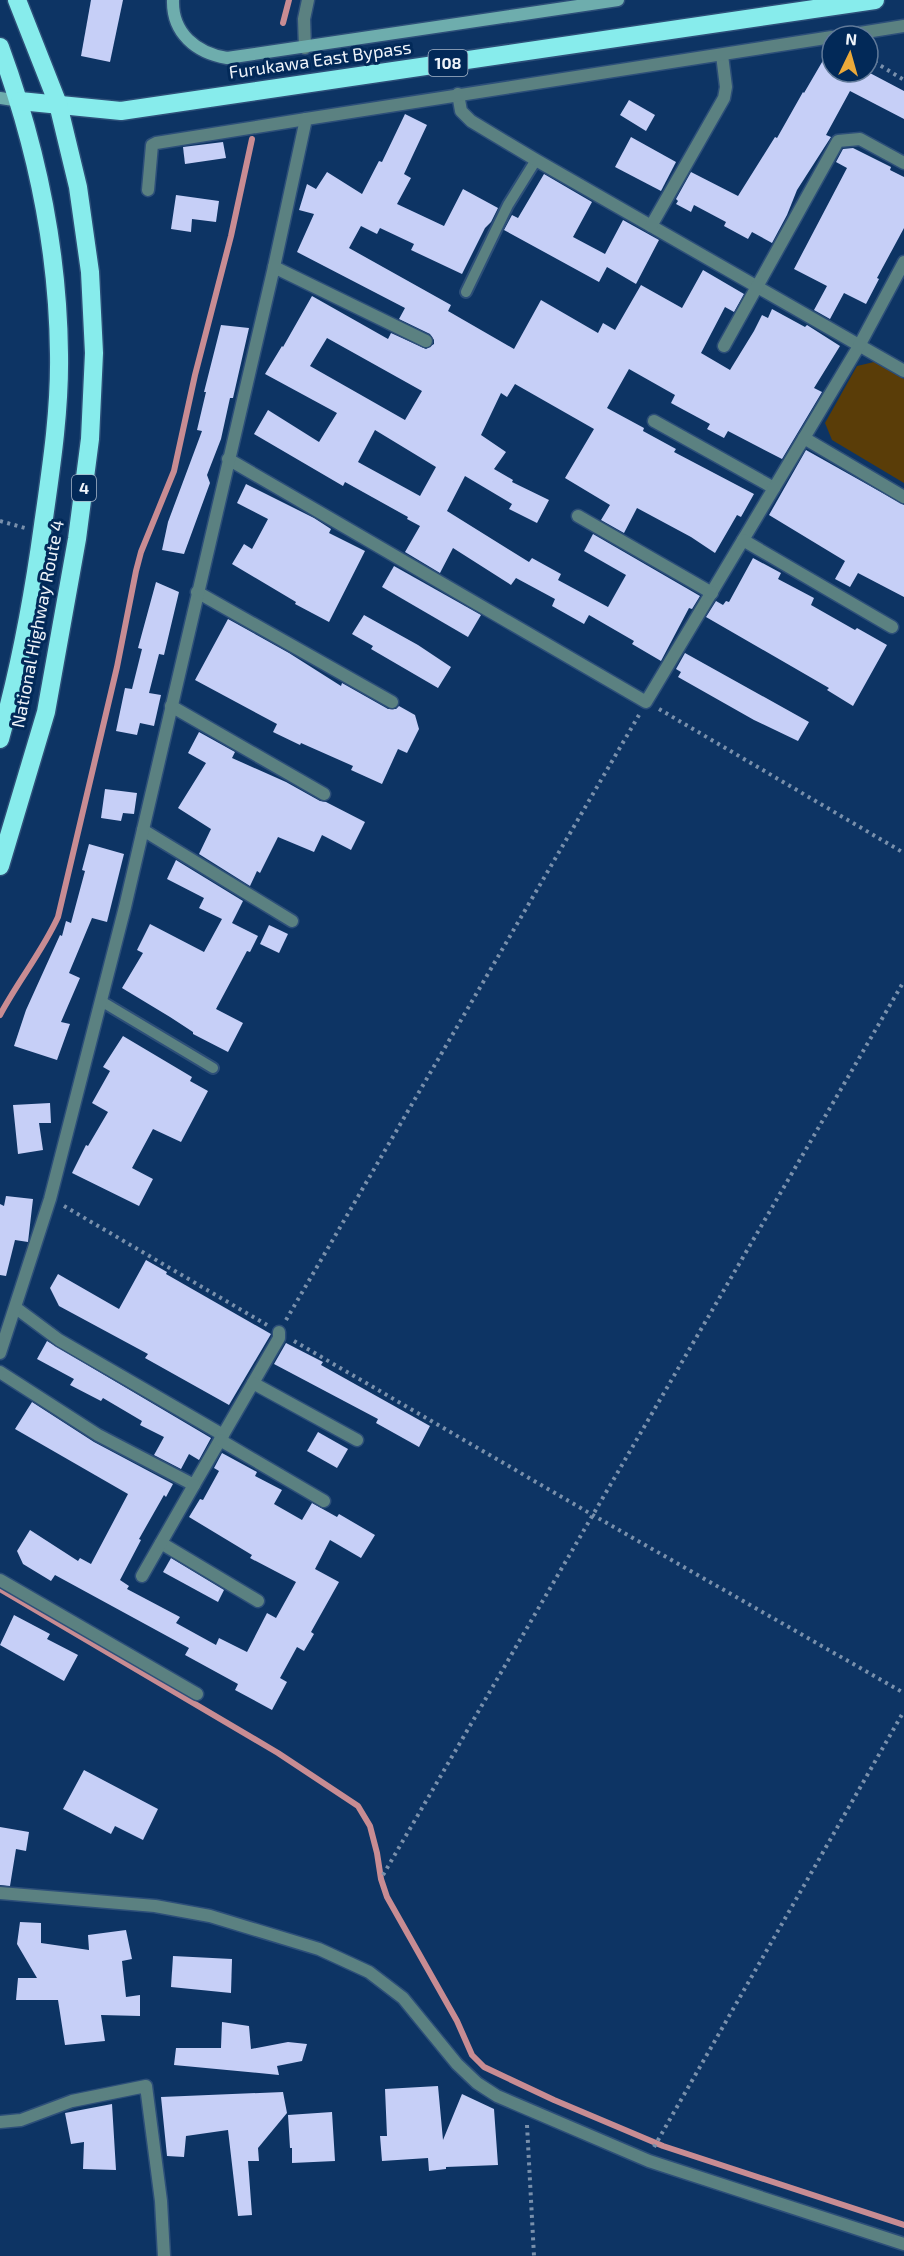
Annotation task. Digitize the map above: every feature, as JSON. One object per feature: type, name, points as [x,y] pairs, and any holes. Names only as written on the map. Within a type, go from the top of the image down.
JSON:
[{"type":"highway","name":"National Highway Route 4","points":[[0,866],[46,712],[77,539],[90,439],[94,353],[90,272],[78,187],[58,104],[17,0]]},
{"type":"highway","name":"Furukawa East Bypass","points":[[20,101],[121,111],[875,0]]},
{"type":"highway","name":"National Highway Route 4","points":[[0,47],[20,101],[46,217],[55,281],[59,355],[56,434],[32,606],[0,739]]},
{"type":"street","points":[[172,0],[175,21],[180,32],[190,43],[213,56],[238,58],[543,6],[618,0]]},
{"type":"street","points":[[305,48],[304,20],[308,0]]},
{"type":"street","points":[[880,30],[904,26]]},
{"type":"street","points":[[148,190],[152,146],[156,143],[820,39]]},
{"type":"street","points":[[651,226],[724,98],[726,78],[722,55]]},
{"type":"street","points":[[458,94],[461,111],[471,121],[904,371]]},
{"type":"street","points":[[0,98],[20,101]]},
{"type":"street","points":[[0,1353],[50,1198],[101,1001],[274,267],[306,119]]},
{"type":"street","points":[[723,346],[838,141],[861,139],[904,164]]},
{"type":"street","points":[[228,459],[646,702],[859,346],[904,262]]},
{"type":"street","points":[[274,267],[426,341]]},
{"type":"street","points":[[654,422],[774,488]]},
{"type":"street","points":[[804,438],[904,497]]},
{"type":"street","points":[[578,516],[712,593]]},
{"type":"street","points":[[743,540],[892,627]]},
{"type":"street","points":[[197,592],[392,702]]},
{"type":"street","points":[[171,706],[324,794]]},
{"type":"street","points":[[143,830],[292,921]]},
{"type":"street","points":[[16,1308],[59,1340],[324,1501]]},
{"type":"street","points":[[142,1576],[279,1338],[279,1332]]},
{"type":"street","points":[[0,1372],[98,1435],[194,1485]]},
{"type":"street","points":[[253,1383],[357,1440]]},
{"type":"street","points":[[161,1543],[258,1601]]},
{"type":"street","points":[[0,1580],[196,1694]]},
{"type":"street","points":[[0,1893],[155,1906],[210,1916],[319,1949],[369,1972],[403,1998],[457,2064],[497,2096],[649,2161],[904,2244]]},
{"type":"street","points":[[0,2122],[21,2120],[72,2101],[146,2086],[161,2201],[164,2256]]},
{"type":"lane","points":[[466,292],[508,205],[536,160]]},
{"type":"lane","points":[[101,1001],[213,1068]]},
{"type":"path","points":[[880,65],[904,80]]},
{"type":"path","points":[[279,1332],[646,702],[904,853]]},
{"type":"path","points":[[383,1875],[904,981]]},
{"type":"path","points":[[50,1198],[591,1515],[904,1694]]},
{"type":"path","points":[[658,2139],[904,1711]]},
{"type":"path","points":[[526,2110],[534,2256]]},
{"type":"shaded area","points":[[874,362],[904,379],[904,483],[832,440],[825,423],[857,366]]},
{"type":"building","points":[[91,0],[123,0],[110,62],[81,56]]},
{"type":"building","points":[[820,66],[820,84],[880,84],[880,78],[904,91],[904,119],[850,91],[826,135],[831,137],[797,190],[772,243],[752,232],[748,239],[724,226],[726,222],[694,205],[691,212],[676,204],[678,201],[676,199],[691,172],[738,196]]},
{"type":"building","points":[[629,100],[655,115],[646,131],[620,115]]},
{"type":"building","points":[[405,114],[427,125],[404,174],[411,178],[397,204],[444,226],[463,189],[498,208],[485,228],[462,274],[411,250],[414,244],[380,228],[377,234],[361,226],[349,248],[451,305],[448,311],[514,349],[541,300],[598,333],[603,323],[615,330],[641,285],[682,308],[703,270],[744,294],[734,312],[725,307],[701,353],[730,370],[762,315],[768,318],[772,309],[805,327],[807,325],[840,346],[814,388],[822,392],[782,459],[728,431],[724,438],[707,429],[710,424],[671,403],[675,395],[629,369],[607,408],[676,449],[674,452],[754,494],[741,517],[737,515],[715,553],[691,537],[637,508],[624,533],[601,520],[610,505],[565,478],[594,429],[515,384],[507,397],[501,393],[481,435],[506,452],[494,469],[513,480],[512,482],[549,500],[537,523],[509,509],[512,504],[465,476],[447,511],[529,562],[532,558],[561,574],[558,580],[608,607],[626,575],[584,551],[593,534],[700,596],[692,609],[689,608],[661,661],[632,644],[634,641],[589,615],[584,624],[552,606],[555,599],[516,578],[511,585],[453,548],[440,573],[405,552],[420,526],[407,519],[408,517],[345,482],[343,486],[254,434],[268,410],[319,442],[337,413],[265,374],[312,296],[388,339],[391,333],[426,349],[434,344],[430,334],[399,319],[405,308],[297,252],[314,214],[299,210],[307,184],[316,189],[327,172],[362,194],[379,161],[382,162]],"holes":[[[327,338],[422,391],[405,420],[310,366]],[[375,430],[436,467],[420,496],[358,462]]]},
{"type":"building","points":[[631,137],[676,162],[661,191],[615,167]]},
{"type":"building","points":[[223,142],[226,158],[185,164],[183,147]]},
{"type":"building","points":[[853,148],[891,167],[890,170],[904,177],[904,228],[866,304],[844,293],[830,319],[814,310],[827,286],[794,269],[847,168],[836,162],[843,149]]},
{"type":"building","points":[[544,174],[592,202],[573,237],[605,254],[623,220],[659,240],[636,284],[607,267],[599,282],[504,230],[512,215],[518,218]]},
{"type":"building","points":[[176,195],[219,201],[216,222],[192,219],[191,232],[171,229]]},
{"type":"building","points":[[221,325],[249,328],[233,398],[230,398],[221,439],[207,475],[210,483],[184,554],[162,550],[168,522],[202,431],[197,430]]},
{"type":"building","points":[[806,450],[904,505],[904,597],[858,573],[850,587],[835,579],[845,561],[769,515]]},
{"type":"building","points":[[246,484],[314,518],[331,529],[329,533],[365,551],[329,622],[295,604],[296,602],[232,564],[244,544],[252,549],[268,519],[237,503]]},
{"type":"building","points":[[753,558],[781,573],[778,579],[814,598],[811,605],[887,645],[853,706],[827,690],[829,688],[706,617],[716,601],[723,605],[726,601],[729,602]]},
{"type":"building","points":[[394,566],[481,615],[468,637],[382,587]]},
{"type":"building","points":[[156,582],[179,592],[164,655],[159,654],[149,693],[161,695],[154,726],[140,723],[137,735],[116,731],[125,688],[132,689],[142,649],[138,648]]},
{"type":"building","points":[[364,615],[418,645],[451,667],[438,688],[371,649],[373,646],[352,634]]},
{"type":"building","points":[[228,619],[289,653],[341,686],[342,683],[388,709],[396,709],[399,706],[415,715],[419,729],[407,753],[398,749],[382,784],[351,770],[353,766],[273,732],[277,724],[195,680]]},
{"type":"building","points":[[685,653],[809,722],[798,741],[754,720],[678,677],[681,672],[676,669]]},
{"type":"building","points":[[199,732],[235,752],[232,758],[365,822],[351,850],[322,835],[314,852],[278,837],[260,873],[257,871],[250,886],[199,854],[211,829],[178,808],[206,763],[188,753]]},
{"type":"building","points":[[105,789],[137,793],[134,814],[123,813],[121,821],[101,818]]},
{"type":"building","points":[[89,844],[124,854],[107,922],[92,918],[69,973],[80,978],[61,1022],[70,1024],[57,1060],[14,1046],[26,1010],[60,935],[62,936],[66,921],[71,923],[85,871],[82,870]]},
{"type":"building","points":[[176,860],[243,901],[232,923],[258,936],[250,952],[247,951],[216,1009],[243,1023],[228,1052],[193,1034],[122,988],[143,953],[137,950],[150,924],[204,952],[222,919],[199,908],[204,898],[167,879]]},
{"type":"building","points":[[269,925],[288,934],[279,953],[260,944]]},
{"type":"building","points":[[123,1036],[192,1077],[190,1081],[208,1091],[181,1142],[153,1129],[132,1168],[153,1179],[139,1206],[72,1173],[86,1145],[88,1146],[108,1112],[92,1103],[110,1071],[103,1067]]},
{"type":"building","points":[[50,1103],[51,1123],[39,1123],[43,1150],[18,1154],[13,1105]]},
{"type":"building","points":[[6,1196],[33,1199],[28,1242],[15,1240],[6,1276],[0,1275],[0,1204],[4,1206]]},
{"type":"building","points":[[146,1260],[167,1272],[166,1274],[271,1334],[229,1405],[145,1358],[148,1354],[59,1306],[50,1288],[58,1274],[119,1309]]},
{"type":"building","points":[[47,1341],[211,1438],[199,1460],[189,1454],[181,1469],[154,1455],[164,1437],[140,1425],[142,1421],[103,1398],[101,1401],[70,1385],[74,1379],[37,1359]]},
{"type":"building","points":[[286,1343],[323,1362],[321,1365],[430,1426],[419,1447],[376,1423],[378,1419],[274,1364]]},
{"type":"building","points":[[32,1402],[94,1442],[173,1484],[166,1497],[164,1495],[139,1539],[141,1540],[120,1580],[129,1586],[127,1589],[180,1617],[176,1623],[216,1645],[219,1638],[247,1652],[267,1613],[276,1618],[296,1582],[250,1558],[252,1555],[189,1517],[200,1499],[203,1500],[219,1471],[214,1468],[222,1453],[257,1472],[255,1476],[282,1490],[274,1504],[302,1520],[312,1503],[337,1517],[339,1514],[375,1535],[361,1558],[330,1540],[315,1569],[339,1582],[311,1632],[314,1634],[304,1651],[297,1647],[280,1678],[287,1682],[272,1710],[235,1690],[238,1684],[185,1655],[189,1648],[55,1575],[51,1581],[23,1564],[17,1551],[30,1530],[78,1561],[80,1558],[91,1564],[128,1494],[15,1429]]},
{"type":"building","points":[[318,1432],[348,1449],[337,1468],[307,1451]]},
{"type":"building","points":[[171,1558],[224,1590],[218,1602],[163,1572]]},
{"type":"building","points":[[14,1615],[50,1634],[47,1639],[78,1655],[64,1681],[0,1645]]},
{"type":"building","points":[[84,1770],[158,1809],[143,1840],[115,1826],[111,1834],[63,1809]]},
{"type":"building","points":[[0,1827],[29,1832],[26,1851],[16,1849],[10,1886],[0,1885]]},
{"type":"building","points":[[20,1922],[41,1923],[41,1943],[89,1950],[88,1935],[126,1930],[132,1959],[122,1961],[126,1997],[140,1995],[140,2016],[101,2015],[105,2041],[65,2045],[58,2000],[16,2000],[18,1978],[37,1978],[17,1944]]},
{"type":"building","points":[[173,1956],[232,1959],[231,1993],[171,1987]]},
{"type":"building","points":[[222,2022],[249,2026],[251,2049],[288,2042],[307,2044],[302,2061],[277,2066],[279,2075],[174,2065],[176,2048],[221,2048]]},
{"type":"building","points":[[438,2086],[443,2140],[462,2094],[494,2109],[498,2165],[446,2167],[446,2169],[429,2171],[428,2158],[382,2161],[380,2136],[387,2136],[385,2089]]},
{"type":"building","points":[[283,2092],[287,2113],[258,2148],[259,2161],[248,2161],[252,2215],[238,2216],[228,2130],[186,2136],[184,2157],[167,2156],[161,2097]]},
{"type":"building","points":[[112,2104],[116,2170],[83,2169],[84,2142],[71,2144],[65,2113]]},
{"type":"building","points":[[332,2112],[335,2161],[292,2163],[288,2115]]},
{"type":"waterway","points":[[283,23],[289,0]]},
{"type":"waterway","points":[[0,1015],[58,917],[117,667],[136,571],[141,552],[174,471],[252,139]]},
{"type":"waterway","points":[[0,1589],[278,1753],[358,1806],[370,1826],[387,1897],[457,2021],[472,2055],[484,2067],[554,2100],[663,2146],[904,2225]]}]
